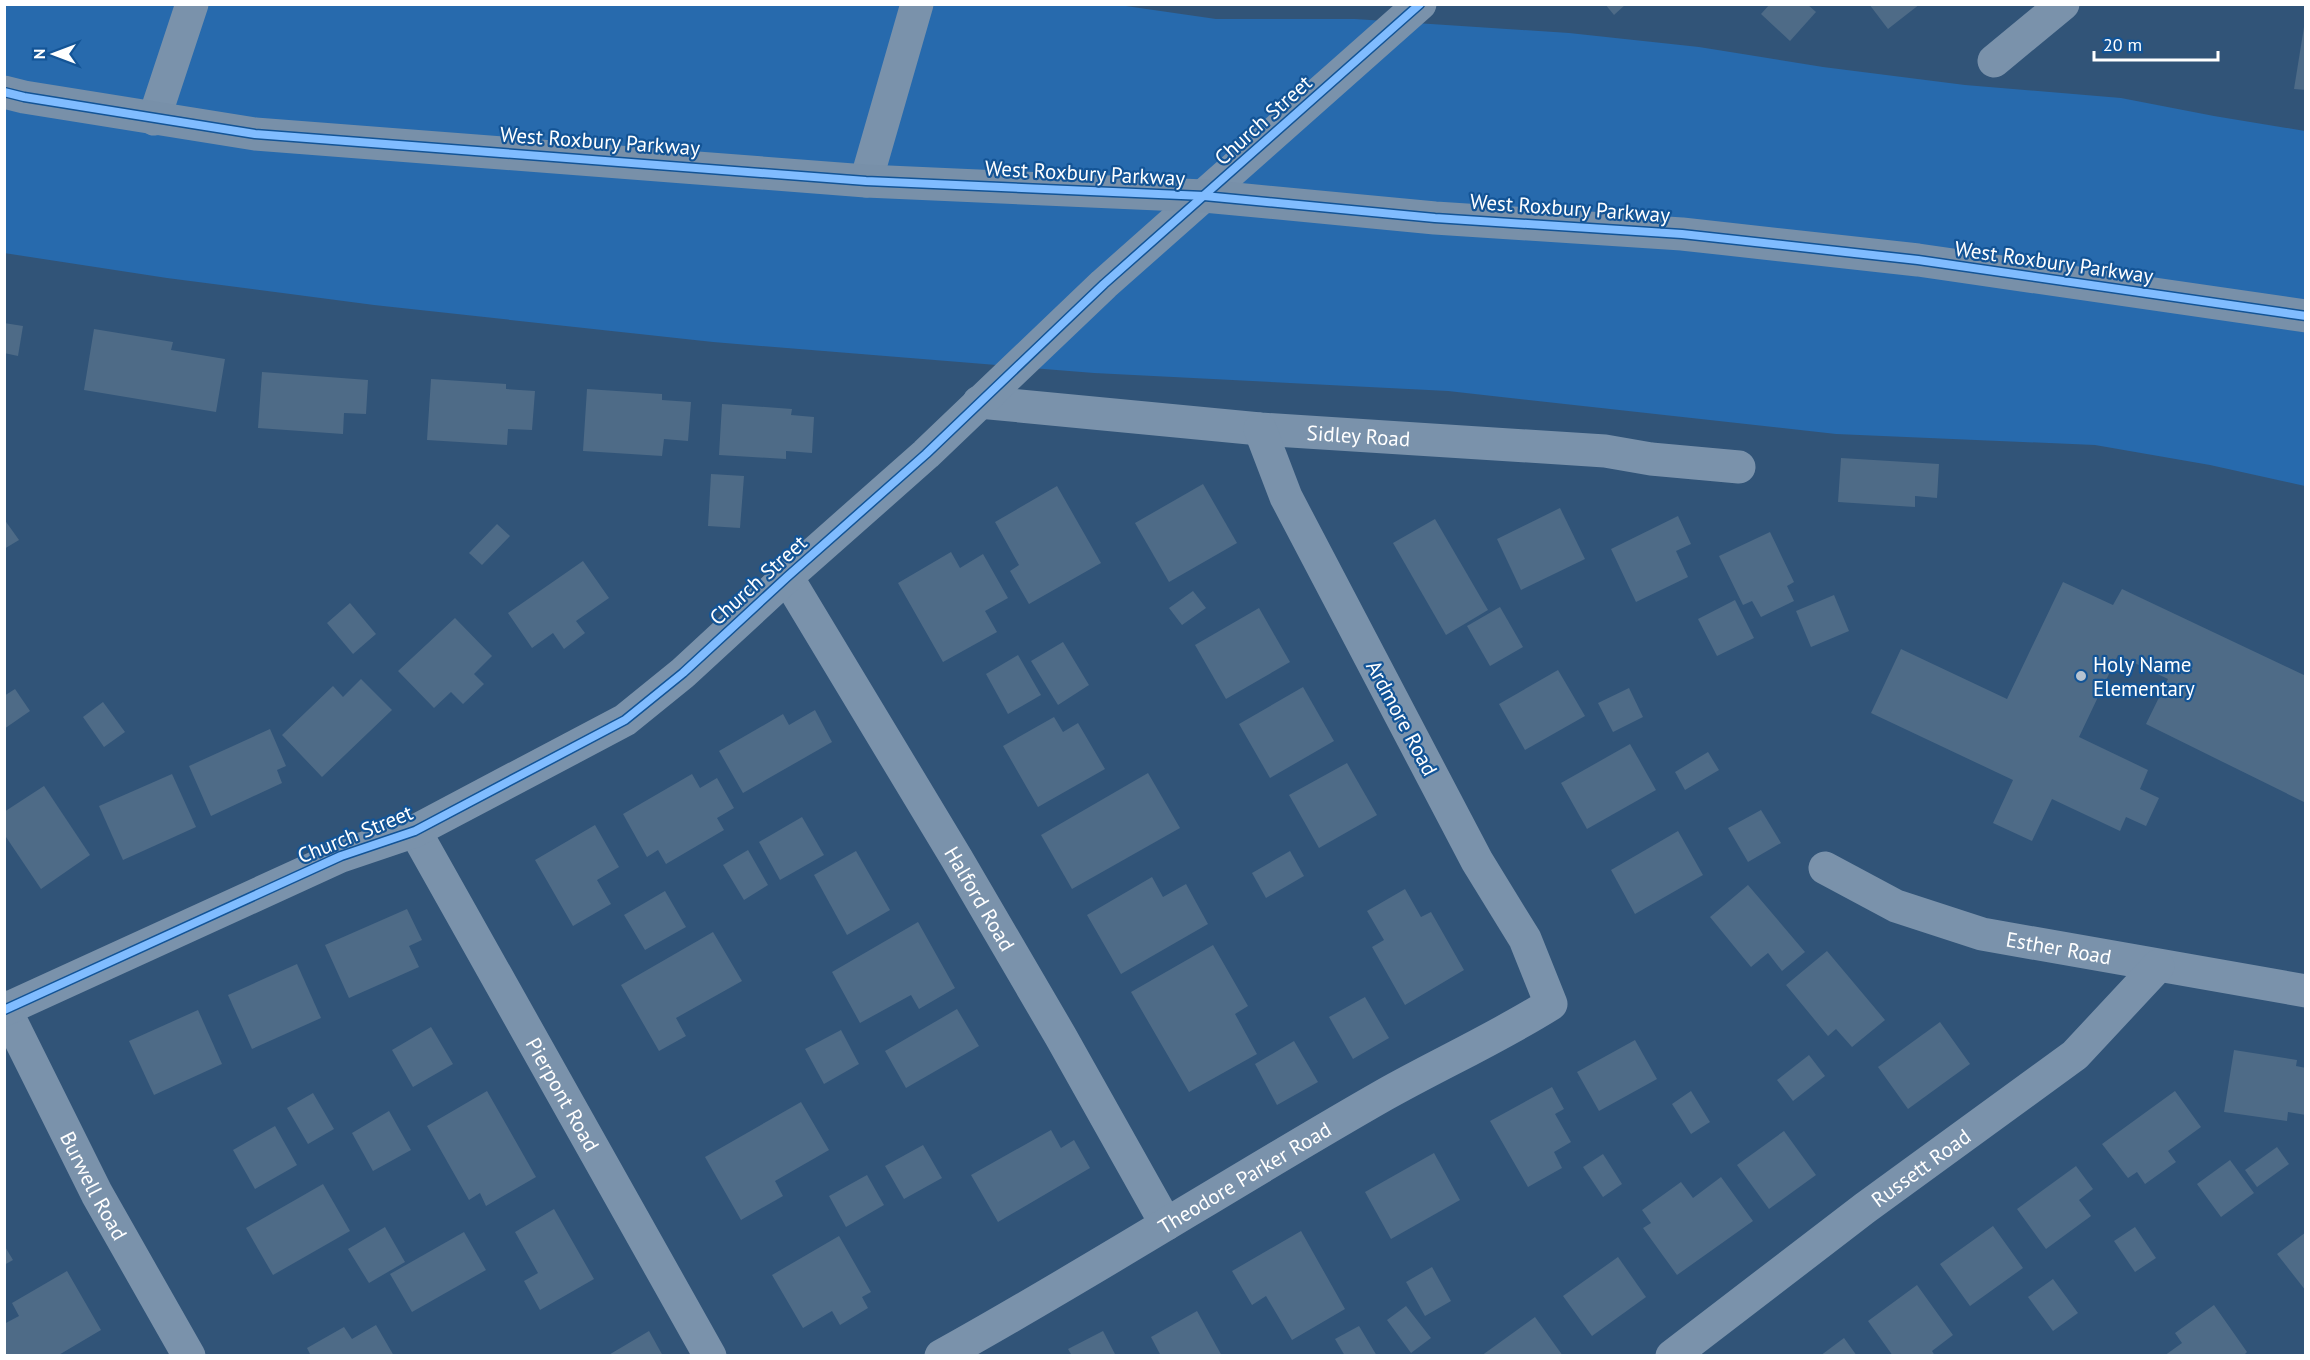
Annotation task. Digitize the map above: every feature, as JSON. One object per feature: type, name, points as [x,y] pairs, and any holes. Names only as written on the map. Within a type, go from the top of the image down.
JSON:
[{"type":"main road","name":"West Roxbury Parkway","points":[[4,92],[154,119],[255,134],[866,180],[1204,196],[1435,218],[1682,234],[1817,247],[2306,316]]},
{"type":"street","points":[[154,119],[192,4]]},
{"type":"street","points":[[866,180],[917,4]]},
{"type":"street","name":"Church Street","points":[[5,1009],[341,856],[415,831],[625,720],[683,673],[926,454],[1104,284],[1420,4]]},
{"type":"street","points":[[1994,61],[2063,4]]},
{"type":"street","name":"Sidley Road","points":[[979,402],[1260,429],[1605,451],[1651,459],[1739,467]]},
{"type":"street","name":"Ardmore Road","points":[[1260,429],[1286,496],[1477,861],[1525,939],[1551,1004]]},
{"type":"street","name":"Halford Road","points":[[787,577],[974,888],[1167,1224]]},
{"type":"street","name":"Pierpont Road","points":[[415,831],[710,1356]]},
{"type":"street","name":"Esther Road","points":[[1825,868],[1896,906],[1982,934],[2306,991]]},
{"type":"street","name":"Russett Road","points":[[1672,1356],[1865,1208],[2075,1055],[2158,966]]},
{"type":"street","name":"Theodore Parker Road","points":[[941,1356],[1039,1302],[1384,1095],[1551,1004]]},
{"type":"street","name":"Burwell Road","points":[[5,1009],[96,1194],[189,1356]]},
{"type":"shaded area","points":[[1112,4],[1216,19],[1355,19],[1569,33],[1699,47],[1823,67],[1965,85],[2121,98],[2305,131],[2305,486],[2210,465],[2095,445],[1836,434],[1448,391],[1094,373],[713,342],[374,305],[167,278],[4,253],[4,5]]},
{"type":"building","points":[[1605,4],[1626,4],[1614,15]]},
{"type":"building","points":[[1770,4],[1807,4],[1816,12],[1790,41],[1761,14]]},
{"type":"building","points":[[1869,4],[1920,4],[1888,29]]},
{"type":"building","points":[[2304,27],[2306,27],[2306,90],[2294,89]]},
{"type":"building","points":[[4,323],[23,326],[18,356],[4,353]]},
{"type":"building","points":[[94,329],[173,342],[171,350],[225,359],[216,412],[84,390]]},
{"type":"building","points":[[262,372],[368,380],[366,414],[344,413],[343,434],[258,428]]},
{"type":"building","points":[[431,379],[506,384],[506,389],[535,391],[532,430],[508,429],[507,445],[427,440]]},
{"type":"building","points":[[587,389],[662,394],[662,400],[691,402],[688,441],[664,439],[662,456],[583,451]]},
{"type":"building","points":[[722,404],[792,409],[791,415],[814,417],[812,453],[786,451],[786,459],[719,455]]},
{"type":"building","points":[[1841,458],[1939,464],[1937,498],[1915,496],[1915,507],[1838,502]]},
{"type":"building","points":[[711,474],[744,476],[740,528],[708,526]]},
{"type":"building","points":[[1203,484],[1237,543],[1169,582],[1135,523]]},
{"type":"building","points":[[1057,486],[1101,563],[1029,604],[1010,571],[1019,565],[995,522]]},
{"type":"building","points":[[1560,508],[1585,559],[1521,590],[1497,539]]},
{"type":"building","points":[[1678,516],[1691,544],[1676,551],[1688,577],[1636,602],[1611,549]]},
{"type":"building","points":[[4,519],[19,540],[4,549]]},
{"type":"building","points":[[1435,519],[1488,610],[1446,635],[1393,543]]},
{"type":"building","points":[[497,524],[510,536],[482,565],[469,553]]},
{"type":"building","points":[[1770,532],[1794,582],[1787,586],[1794,601],[1761,617],[1752,601],[1743,605],[1719,556]]},
{"type":"building","points":[[951,552],[960,568],[983,554],[1008,598],[985,611],[997,632],[943,662],[898,583]]},
{"type":"building","points":[[583,561],[609,598],[576,621],[585,633],[564,649],[553,633],[532,648],[508,613]]},
{"type":"building","points":[[2063,582],[2113,605],[2122,589],[2306,676],[2306,803],[2146,724],[2168,679],[2118,655],[2079,737],[2148,770],[2140,789],[2159,798],[2146,826],[2126,817],[2120,831],[2052,799],[2032,841],[1993,823],[2013,780],[1871,713],[1901,649],[2007,699]]},
{"type":"building","points":[[1193,591],[1206,608],[1182,625],[1169,608]]},
{"type":"building","points":[[1834,595],[1849,631],[1811,647],[1796,611]]},
{"type":"building","points":[[1735,600],[1754,638],[1717,656],[1698,619]]},
{"type":"building","points":[[350,603],[376,634],[353,654],[327,623]]},
{"type":"building","points":[[1500,607],[1523,647],[1490,666],[1467,626]]},
{"type":"building","points":[[1259,608],[1290,662],[1226,699],[1195,645]]},
{"type":"building","points":[[455,618],[492,656],[474,674],[484,684],[463,704],[451,692],[434,708],[398,671]]},
{"type":"building","points":[[1063,642],[1089,685],[1058,705],[1031,661]]},
{"type":"building","points":[[1018,655],[1041,695],[1008,714],[986,674]]},
{"type":"building","points":[[1558,670],[1585,716],[1525,750],[1499,704]]},
{"type":"building","points":[[361,679],[392,710],[322,777],[282,735],[333,686],[343,697]]},
{"type":"building","points":[[1303,687],[1334,741],[1270,778],[1239,724]]},
{"type":"building","points":[[1629,688],[1643,717],[1613,732],[1598,703]]},
{"type":"building","points":[[15,689],[30,711],[4,729],[4,696]]},
{"type":"building","points":[[103,702],[125,732],[104,747],[83,717]]},
{"type":"building","points":[[815,710],[832,742],[743,793],[719,751],[783,714],[789,725]]},
{"type":"building","points":[[1054,717],[1063,732],[1078,723],[1105,769],[1038,807],[1003,746]]},
{"type":"building","points":[[270,729],[286,766],[277,770],[282,783],[211,816],[189,766]]},
{"type":"building","points":[[1630,744],[1656,790],[1587,829],[1561,783]]},
{"type":"building","points":[[1708,752],[1719,770],[1685,790],[1675,772]]},
{"type":"building","points":[[1347,763],[1377,815],[1319,848],[1289,795]]},
{"type":"building","points":[[1148,773],[1180,828],[1072,889],[1041,835]]},
{"type":"building","points":[[172,774],[196,827],[123,860],[99,806]]},
{"type":"building","points":[[692,774],[700,788],[717,778],[734,808],[717,818],[724,830],[666,864],[658,850],[647,857],[623,814]]},
{"type":"building","points":[[44,786],[90,855],[41,889],[4,834],[4,812]]},
{"type":"building","points":[[1761,810],[1781,843],[1748,862],[1728,828]]},
{"type":"building","points":[[802,817],[824,855],[780,880],[759,842]]},
{"type":"building","points":[[595,825],[619,867],[597,880],[611,904],[573,926],[535,860]]},
{"type":"building","points":[[1678,831],[1703,875],[1635,914],[1611,870]]},
{"type":"building","points":[[748,850],[768,885],[744,900],[723,865]]},
{"type":"building","points":[[856,851],[890,910],[847,935],[814,875]]},
{"type":"building","points":[[1290,851],[1304,876],[1266,898],[1252,873]]},
{"type":"building","points":[[1152,877],[1163,897],[1186,884],[1208,924],[1121,974],[1087,915]]},
{"type":"building","points":[[1748,885],[1805,952],[1782,971],[1768,953],[1751,967],[1710,917]]},
{"type":"building","points":[[1405,889],[1421,917],[1431,912],[1464,970],[1405,1005],[1372,947],[1384,940],[1367,911]]},
{"type":"building","points":[[665,891],[686,927],[645,950],[624,915]]},
{"type":"building","points":[[407,909],[422,940],[409,946],[419,967],[349,998],[325,945]]},
{"type":"building","points":[[918,922],[955,988],[919,1009],[911,995],[860,1023],[832,972]]},
{"type":"building","points":[[713,932],[742,981],[676,1018],[686,1036],[659,1051],[621,985]]},
{"type":"building","points":[[1213,945],[1248,1006],[1235,1014],[1257,1054],[1189,1092],[1131,992]]},
{"type":"building","points":[[1827,951],[1885,1020],[1852,1047],[1836,1029],[1828,1036],[1786,985]]},
{"type":"building","points":[[297,964],[321,1018],[252,1049],[228,995]]},
{"type":"building","points":[[1365,997],[1389,1038],[1353,1059],[1329,1017]]},
{"type":"building","points":[[957,1009],[979,1046],[906,1088],[885,1051]]},
{"type":"building","points":[[198,1010],[222,1064],[154,1095],[129,1041]]},
{"type":"building","points":[[1940,1022],[1970,1064],[1908,1109],[1878,1067]]},
{"type":"building","points":[[431,1027],[453,1064],[413,1087],[392,1050]]},
{"type":"building","points":[[841,1030],[859,1064],[824,1084],[805,1049]]},
{"type":"building","points":[[1635,1040],[1657,1079],[1599,1111],[1577,1072]]},
{"type":"building","points":[[1294,1041],[1318,1082],[1277,1105],[1255,1064]]},
{"type":"building","points":[[2234,1050],[2297,1060],[2296,1066],[2306,1068],[2306,1115],[2288,1112],[2287,1121],[2224,1112]]},
{"type":"building","points":[[1809,1055],[1825,1076],[1793,1101],[1777,1080]]},
{"type":"building","points":[[1552,1087],[1564,1109],[1555,1114],[1571,1142],[1554,1152],[1562,1168],[1528,1187],[1490,1121]]},
{"type":"building","points":[[487,1091],[536,1177],[486,1206],[480,1193],[469,1200],[427,1126]]},
{"type":"building","points":[[1691,1091],[1710,1122],[1691,1134],[1672,1104]]},
{"type":"building","points":[[2175,1091],[2201,1127],[2168,1151],[2176,1162],[2145,1184],[2137,1172],[2128,1178],[2102,1144]]},
{"type":"building","points":[[313,1093],[334,1129],[308,1144],[287,1108]]},
{"type":"building","points":[[801,1102],[829,1150],[775,1181],[783,1196],[741,1220],[705,1157]]},
{"type":"building","points":[[389,1111],[411,1150],[373,1171],[352,1133]]},
{"type":"building","points":[[275,1126],[297,1165],[255,1189],[233,1150]]},
{"type":"building","points":[[1051,1130],[1061,1148],[1074,1140],[1090,1168],[998,1222],[971,1175]]},
{"type":"building","points":[[1784,1131],[1816,1175],[1769,1209],[1737,1165]]},
{"type":"building","points":[[923,1145],[942,1178],[904,1199],[885,1166]]},
{"type":"building","points":[[2277,1147],[2289,1164],[2257,1187],[2245,1170]]},
{"type":"building","points":[[1434,1153],[1460,1200],[1391,1239],[1365,1192]]},
{"type":"building","points":[[1603,1154],[1622,1184],[1603,1197],[1583,1167]]},
{"type":"building","points":[[2230,1160],[2254,1193],[2221,1217],[2197,1184]]},
{"type":"building","points":[[2076,1166],[2093,1189],[2079,1200],[2091,1216],[2046,1249],[2017,1209]]},
{"type":"building","points":[[867,1175],[884,1205],[846,1227],[829,1196]]},
{"type":"building","points":[[1721,1177],[1753,1221],[1677,1275],[1643,1228],[1651,1223],[1642,1210],[1681,1182],[1693,1198]]},
{"type":"building","points":[[323,1184],[350,1231],[273,1275],[246,1228]]},
{"type":"building","points":[[554,1209],[594,1279],[540,1310],[524,1281],[538,1273],[515,1232]]},
{"type":"building","points":[[1993,1226],[2023,1268],[1970,1306],[1940,1264]]},
{"type":"building","points":[[385,1227],[405,1262],[369,1283],[348,1249]]},
{"type":"building","points":[[2135,1227],[2156,1258],[2135,1272],[2114,1241]]},
{"type":"building","points":[[1301,1231],[1345,1309],[1292,1340],[1266,1296],[1252,1305],[1232,1271]]},
{"type":"building","points":[[464,1232],[486,1270],[412,1312],[390,1274]]},
{"type":"building","points":[[2306,1232],[2306,1291],[2277,1254]]},
{"type":"building","points":[[839,1236],[871,1292],[862,1297],[868,1308],[840,1325],[832,1311],[803,1328],[772,1275]]},
{"type":"building","points":[[4,1245],[13,1260],[4,1265]]},
{"type":"building","points":[[1618,1257],[1646,1297],[1592,1336],[1563,1296]]},
{"type":"building","points":[[1432,1267],[1451,1301],[1425,1316],[1406,1282]]},
{"type":"building","points":[[67,1271],[101,1330],[57,1356],[4,1356],[4,1324],[19,1316],[12,1303]]},
{"type":"building","points":[[2053,1279],[2078,1313],[2053,1331],[2028,1297]]},
{"type":"building","points":[[1917,1285],[1953,1335],[1932,1351],[1935,1356],[1893,1356],[1868,1321]]},
{"type":"building","points":[[2214,1305],[2247,1352],[2243,1356],[2164,1356],[2182,1343],[2175,1333]]},
{"type":"building","points":[[1406,1306],[1431,1338],[1411,1353],[1387,1320]]},
{"type":"building","points":[[1197,1311],[1222,1356],[1161,1356],[1151,1337]]},
{"type":"building","points":[[1535,1317],[1563,1356],[1481,1356]]},
{"type":"building","points":[[376,1325],[394,1356],[311,1356],[307,1348],[344,1327],[352,1339]]},
{"type":"building","points":[[1359,1326],[1377,1356],[1345,1356],[1335,1339]]},
{"type":"building","points":[[649,1331],[663,1356],[607,1356]]},
{"type":"building","points":[[1103,1331],[1116,1356],[1072,1356],[1068,1349]]},
{"type":"building","points":[[1844,1338],[1857,1356],[1820,1356]]},
{"type":"cycle path","points":[[4,1010],[341,856],[415,831],[625,720],[683,673],[926,454],[1104,284],[1420,4]]},
{"type":"cycle path","points":[[4,92],[255,134],[866,181],[1204,196],[1435,218],[1682,234],[1918,260],[2306,316]]},
{"type":"place","name":"Holy Name Elementary","points":[[2081,676]]}]
